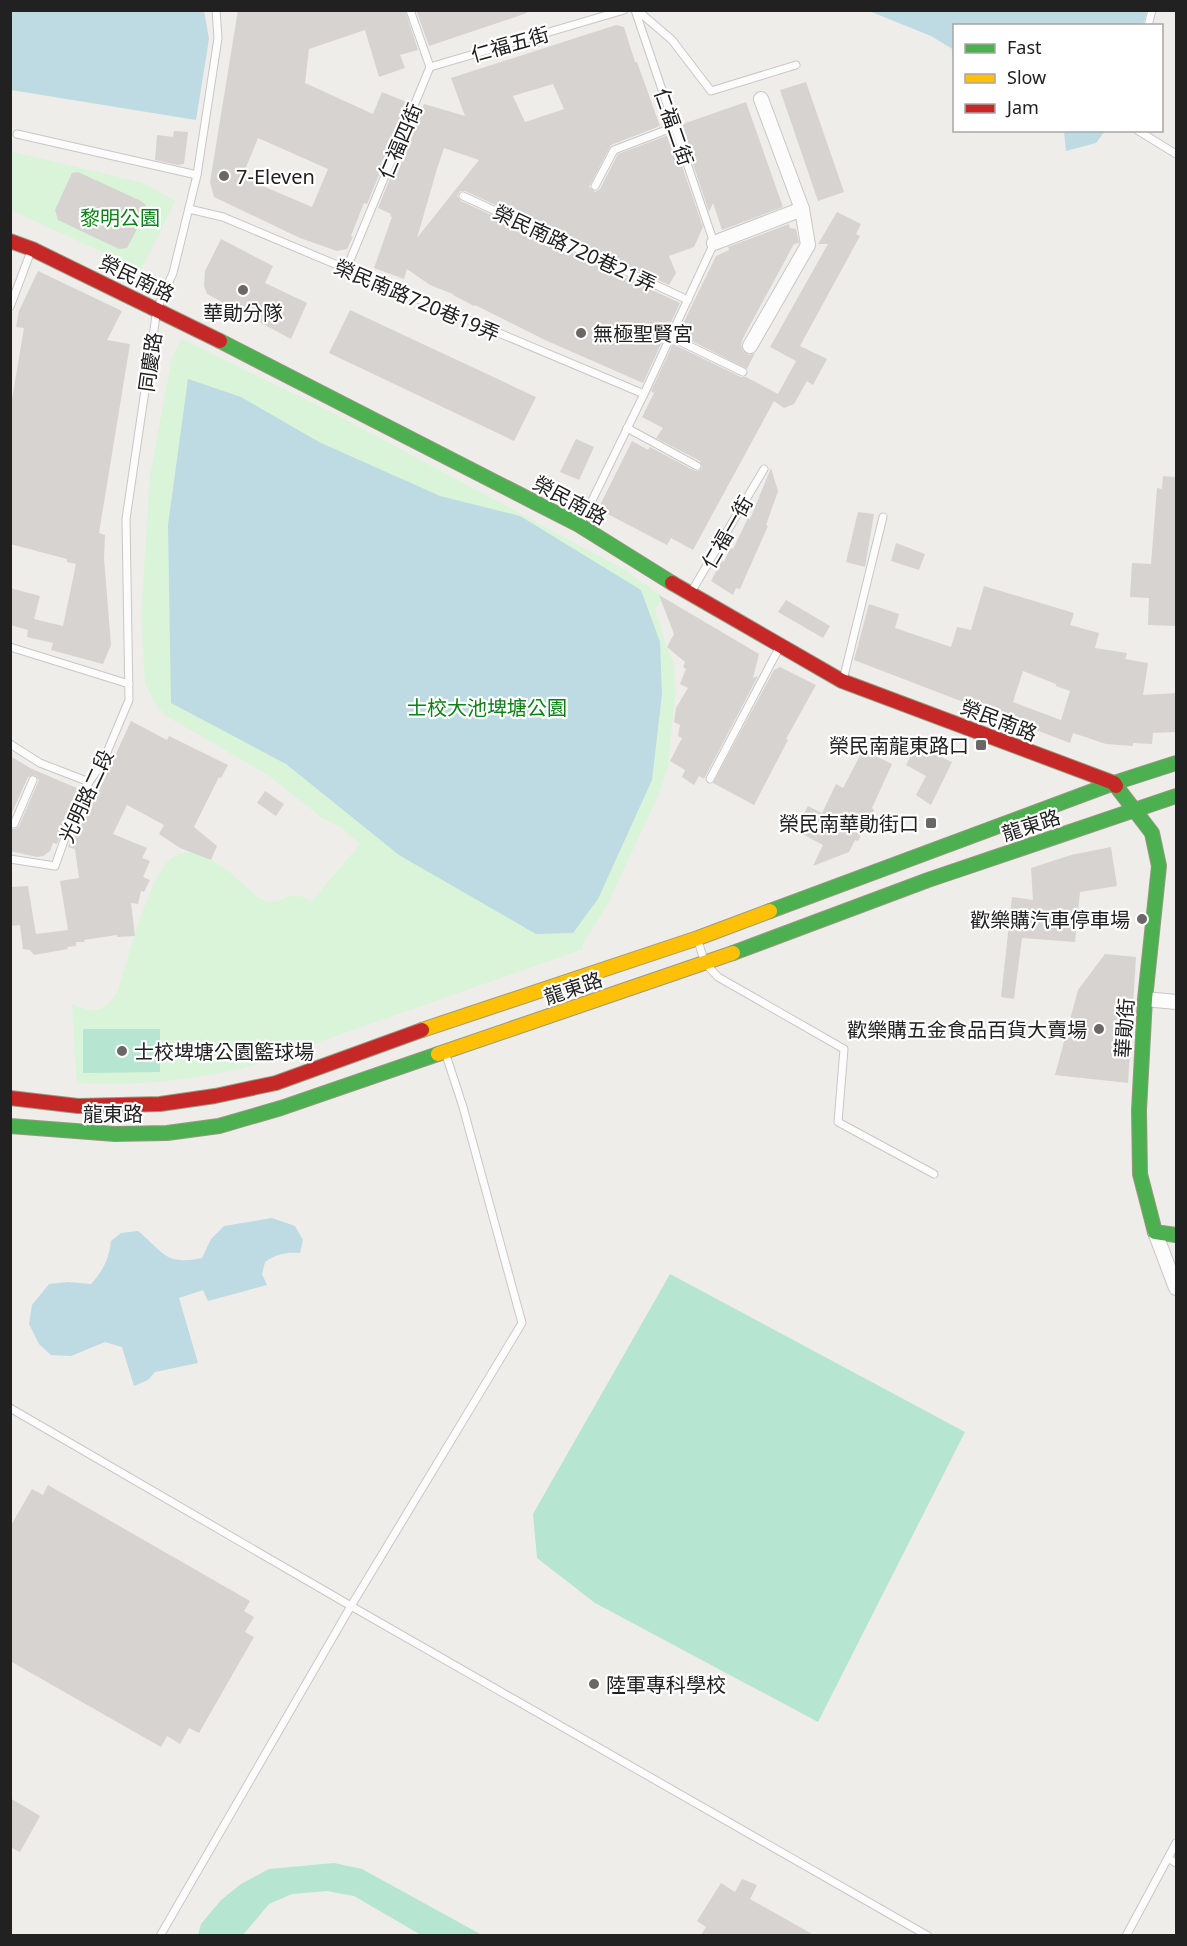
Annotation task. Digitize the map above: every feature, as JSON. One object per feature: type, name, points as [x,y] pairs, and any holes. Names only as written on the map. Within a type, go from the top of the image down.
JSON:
[{"type":"street","points":[[750,346],[808,245],[802,209],[761,99]]},
{"type":"street","points":[[714,243],[802,209]]},
{"type":"street","name":"榮民南路","points":[[10,242],[32,249],[157,309],[579,525],[690,594],[842,681],[1114,783]]},
{"type":"street","points":[[1176,763],[1114,783],[1134,811],[1176,796]]},
{"type":"street","name":"龍東路","points":[[10,1126],[82,1133],[171,1132],[276,1083],[447,1022],[698,938],[1114,783]]},
{"type":"street","name":"龍東路","points":[[10,1098],[78,1106],[160,1104],[217,1111],[281,1108],[705,963],[928,880],[1134,811]]},
{"type":"street","name":"華勛街","points":[[1134,811],[1152,833],[1159,866],[1145,999],[1139,1110],[1140,1174],[1155,1232]]},
{"type":"street","points":[[1145,999],[1176,1002]]},
{"type":"street","points":[[1176,1235],[1155,1232],[1176,1288]]},
{"type":"lane","name":"同慶路","points":[[129,684],[126,519],[157,309],[173,273],[197,175],[218,38],[216,10]]},
{"type":"lane","points":[[410,10],[430,67]]},
{"type":"lane","name":"仁福五街","points":[[430,67],[624,10]]},
{"type":"lane","points":[[636,10],[672,40],[711,91],[796,66]]},
{"type":"lane","name":"仁福二街","points":[[636,10],[714,243]]},
{"type":"lane","name":"仁福四街","points":[[346,270],[430,67]]},
{"type":"lane","points":[[595,186],[614,150],[674,127]]},
{"type":"lane","points":[[1140,132],[1176,154]]},
{"type":"lane","points":[[17,134],[197,175]]},
{"type":"lane","name":"榮民南路720巷21弄","points":[[463,196],[688,300]]},
{"type":"lane","name":"榮民南路720巷19弄","points":[[189,209],[223,218],[644,394]]},
{"type":"lane","points":[[579,525],[644,394],[714,243]]},
{"type":"lane","points":[[10,307],[32,249]]},
{"type":"lane","points":[[671,337],[743,372]]},
{"type":"lane","points":[[627,428],[697,466]]},
{"type":"lane","name":"仁福一街","points":[[690,594],[764,469]]},
{"type":"lane","points":[[842,681],[883,517]]},
{"type":"lane","points":[[710,778],[780,646]]},
{"type":"lane","points":[[10,647],[129,684]]},
{"type":"lane","name":"光明路二段","points":[[10,859],[55,866],[70,820],[89,782],[102,764],[129,700],[129,684]]},
{"type":"lane","points":[[10,744],[40,763],[89,782]]},
{"type":"lane","points":[[10,823],[14,824],[33,780]]},
{"type":"lane","points":[[698,938],[705,963],[718,977],[844,1049],[838,1122],[934,1174]]},
{"type":"lane","points":[[160,1935],[351,1606],[522,1323],[463,1107],[445,1052]]},
{"type":"lane","points":[[10,1408],[351,1606],[928,1935]]},
{"type":"lane","points":[[1126,1935],[1176,1843]]},
{"type":"lane","points":[[1168,1858],[1176,1863]]},
{"type":"green space","name":"黎明公園","points":[[10,151],[144,183],[175,201],[141,270],[11,210]]},
{"type":"green space","name":"士校大池埤塘公園","points":[[182,339],[339,416],[623,569],[663,597],[655,609],[667,649],[674,663],[675,695],[668,767],[659,794],[606,907],[583,943],[583,949],[245,1068],[162,1082],[77,1083],[72,1004],[98,1010],[108,1004],[118,991],[154,884],[170,859],[183,853],[202,855],[220,865],[260,899],[266,901],[272,902],[302,896],[312,901],[360,844],[342,828],[322,818],[268,775],[168,717],[157,706],[145,684],[141,617],[150,475],[172,357]]},
{"type":"green space","name":"士校埤塘公園籃球場","points":[[83,1029],[160,1029],[160,1072],[83,1073]]},
{"type":"green space","points":[[670,1274],[965,1432],[818,1722],[595,1603],[537,1558],[533,1514]]},
{"type":"green space","points":[[334,1863],[362,1869],[482,1935],[421,1935],[354,1896],[327,1891],[292,1894],[269,1904],[243,1935],[198,1935],[201,1924],[221,1900],[241,1884],[269,1869]]},
{"type":"water","points":[[10,11],[204,11],[209,39],[196,120],[11,90]]},
{"type":"water","points":[[869,11],[1147,11],[1143,24],[953,24],[953,49],[931,36]]},
{"type":"water","points":[[1064,132],[1104,132],[1096,143],[1066,151]]},
{"type":"water","name":"士校大池埤塘公園","points":[[188,379],[241,397],[319,442],[440,496],[520,516],[641,590],[660,642],[662,694],[652,780],[598,899],[573,933],[536,934],[399,855],[286,764],[171,703],[168,525]]},
{"type":"water","points":[[272,1218],[295,1226],[303,1240],[300,1253],[282,1254],[265,1262],[262,1274],[267,1285],[208,1301],[203,1290],[179,1298],[198,1363],[155,1372],[148,1380],[134,1386],[122,1347],[105,1342],[71,1356],[51,1355],[39,1344],[29,1324],[32,1305],[49,1284],[68,1282],[91,1284],[105,1264],[111,1241],[121,1233],[138,1231],[165,1255],[179,1260],[189,1260],[202,1258],[211,1239],[224,1226]]},
{"type":"building","points":[[238,10],[405,10],[418,50],[400,55],[405,68],[379,77],[365,30],[309,49],[305,83],[373,114],[382,92],[409,103],[367,204],[364,203],[347,249],[337,251],[300,238],[214,197],[210,182]],"holes":[[[258,138],[328,169],[312,207],[242,177]]]},
{"type":"building","points":[[416,10],[527,10],[527,13],[429,46]]},
{"type":"building","points":[[616,25],[624,27],[660,126],[611,145],[589,187],[595,192],[600,189],[618,154],[671,134],[703,227],[694,247],[669,256],[676,273],[669,285],[465,191],[460,191],[457,196],[461,201],[680,303],[643,383],[545,340],[453,294],[430,285],[407,269],[404,279],[374,268],[392,217],[391,214],[378,208],[419,107],[422,108],[424,104],[465,116],[451,78]],"holes":[[[553,84],[564,109],[525,122],[513,96]],[[444,148],[479,160],[417,238],[437,169]]]},
{"type":"building","points":[[806,82],[844,192],[818,201],[780,90]]},
{"type":"building","points":[[746,102],[783,207],[722,230],[713,203],[709,212],[680,125]]},
{"type":"building","points":[[174,131],[188,132],[184,164],[177,165],[155,160],[157,135],[173,137]]},
{"type":"building","points":[[78,172],[146,205],[146,212],[127,248],[119,249],[58,220],[55,210],[72,173]]},
{"type":"building","points":[[837,212],[861,224],[856,234],[860,236],[800,346],[827,359],[813,385],[807,381],[794,404],[784,408],[774,401],[693,550],[671,538],[667,545],[598,509],[632,441],[648,450],[650,447],[695,471],[702,468],[700,461],[656,438],[663,428],[642,417],[654,393],[651,391],[673,344],[778,394],[796,361],[770,347],[828,244],[818,244]]},
{"type":"building","points":[[789,224],[790,228],[796,229],[799,243],[794,244],[743,338],[741,345],[743,351],[749,355],[755,353],[747,369],[678,334],[716,256],[729,250],[728,247]]},
{"type":"building","name":"華勛分隊","points":[[221,239],[273,266],[265,283],[307,303],[291,339],[207,294],[204,286],[205,271]]},
{"type":"building","points":[[38,271],[122,311],[107,340],[130,344],[99,533],[105,535],[104,558],[111,645],[103,664],[51,650],[53,643],[27,637],[28,630],[10,625],[10,588],[40,596],[34,619],[63,626],[76,564],[67,562],[67,559],[10,544],[10,411],[24,328],[16,327],[19,311]]},
{"type":"building","points":[[350,310],[536,397],[514,441],[329,353]]},
{"type":"building","points":[[576,439],[594,447],[579,480],[560,472]]},
{"type":"building","points":[[771,468],[778,491],[766,525],[768,526],[740,589],[736,588],[733,595],[711,581],[730,548],[733,549],[748,518],[750,519]]},
{"type":"building","points":[[1163,476],[1176,477],[1176,626],[1148,625],[1149,598],[1130,597],[1132,563],[1151,564],[1157,488],[1162,489]]},
{"type":"building","points":[[858,512],[874,514],[865,567],[846,562]]},
{"type":"building","points":[[896,543],[925,554],[919,570],[891,561]]},
{"type":"building","points":[[984,586],[1074,613],[1070,625],[1099,633],[1095,648],[1127,653],[1125,659],[1148,663],[1143,695],[1176,693],[1176,732],[1153,733],[1152,744],[1133,743],[1133,746],[1106,744],[1073,733],[1070,743],[854,660],[869,604],[899,614],[895,628],[951,647],[957,627],[971,630]],"holes":[[[1023,671],[1070,691],[1061,720],[1013,702]]]},
{"type":"building","points":[[659,595],[759,654],[753,678],[758,676],[704,779],[699,776],[694,785],[682,777],[685,770],[670,761],[682,738],[678,736],[680,725],[674,722],[676,708],[688,688],[680,684],[686,669],[683,667],[685,662],[667,647],[674,634]]},
{"type":"building","points":[[786,600],[830,626],[823,638],[778,612]]},
{"type":"building","points":[[780,667],[816,685],[786,739],[788,740],[754,805],[713,783],[774,670]]},
{"type":"building","points":[[131,721],[167,740],[169,736],[228,765],[221,778],[219,777],[194,827],[217,846],[211,860],[180,848],[159,834],[164,825],[127,805],[113,834],[147,848],[142,858],[150,861],[143,877],[150,880],[144,892],[141,891],[138,904],[131,903],[135,936],[117,937],[117,935],[84,940],[85,942],[76,942],[76,946],[67,947],[68,949],[34,955],[30,950],[23,949],[20,925],[10,926],[10,887],[28,886],[36,934],[68,930],[60,881],[79,878],[75,849],[68,847],[90,794],[93,796],[98,780],[103,782]]},
{"type":"building","points":[[916,746],[952,762],[931,805],[916,795],[926,776],[906,765]]},
{"type":"building","points":[[863,750],[892,764],[872,808],[874,810],[858,841],[855,840],[849,852],[813,866],[823,845],[795,830],[808,806],[822,813],[836,784],[843,788]]},
{"type":"building","points":[[10,756],[32,769],[79,789],[57,844],[53,843],[50,851],[43,856],[37,857],[10,851],[10,829],[16,829],[19,826],[39,780],[35,775],[28,777],[10,817]]},
{"type":"building","points":[[265,791],[284,804],[276,816],[257,803]]},
{"type":"building","points":[[1111,847],[1117,886],[1080,892],[1075,942],[1022,938],[1014,999],[1001,997],[1012,897],[1033,900],[1031,868],[1071,855]]},
{"type":"building","name":"歡樂購五金食品百貨大賣場","points":[[1105,954],[1136,957],[1128,1083],[1055,1075],[1078,990]]},
{"type":"building","points":[[48,1485],[250,1601],[244,1611],[254,1617],[245,1632],[254,1637],[199,1733],[189,1728],[180,1744],[167,1736],[161,1747],[10,1661],[10,1527],[32,1489],[43,1495]]},
{"type":"building","points":[[10,1798],[40,1816],[20,1852],[10,1847]]},
{"type":"building","points":[[742,1879],[757,1885],[750,1899],[814,1935],[701,1935],[706,1927],[697,1921],[721,1883],[735,1892]]},
{"type":"traffic: fast","points":[[220,341],[579,525],[672,583]]},
{"type":"traffic: fast","points":[[770,911],[1114,783],[1176,763]]},
{"type":"traffic: fast","points":[[1116,786],[1152,833],[1159,866],[1145,999],[1139,1110],[1140,1174],[1155,1232],[1176,1235]]},
{"type":"traffic: fast","points":[[733,953],[928,880],[1176,796]]},
{"type":"traffic: fast","points":[[10,1126],[115,1134],[167,1133],[219,1126],[281,1108],[438,1054]]},
{"type":"traffic: slow","points":[[422,1030],[698,938],[770,911]]},
{"type":"traffic: slow","points":[[438,1054],[733,953]]},
{"type":"traffic: jam","points":[[10,241],[32,249],[220,341]]},
{"type":"traffic: jam","points":[[672,583],[842,681],[1114,783],[1116,786]]},
{"type":"traffic: jam","points":[[10,1098],[78,1106],[160,1104],[215,1096],[276,1083],[422,1030]]},
{"type":"place","name":"7-Eleven","points":[[224,176]]},
{"type":"place","name":"華勛分隊","points":[[243,290]]},
{"type":"place","name":"無極聖賢宮","points":[[581,333]]},
{"type":"place","name":"榮民南龍東路口","points":[[981,745]]},
{"type":"place","name":"榮民南華勛街口","points":[[931,823]]},
{"type":"place","name":"歡樂購汽車停車場","points":[[1142,919]]},
{"type":"place","name":"歡樂購五金食品百貨大賣場","points":[[1099,1029]]},
{"type":"place","name":"士校埤塘公園籃球場","points":[[122,1051]]},
{"type":"place","name":"陸軍專科學校","points":[[594,1684]]}]
